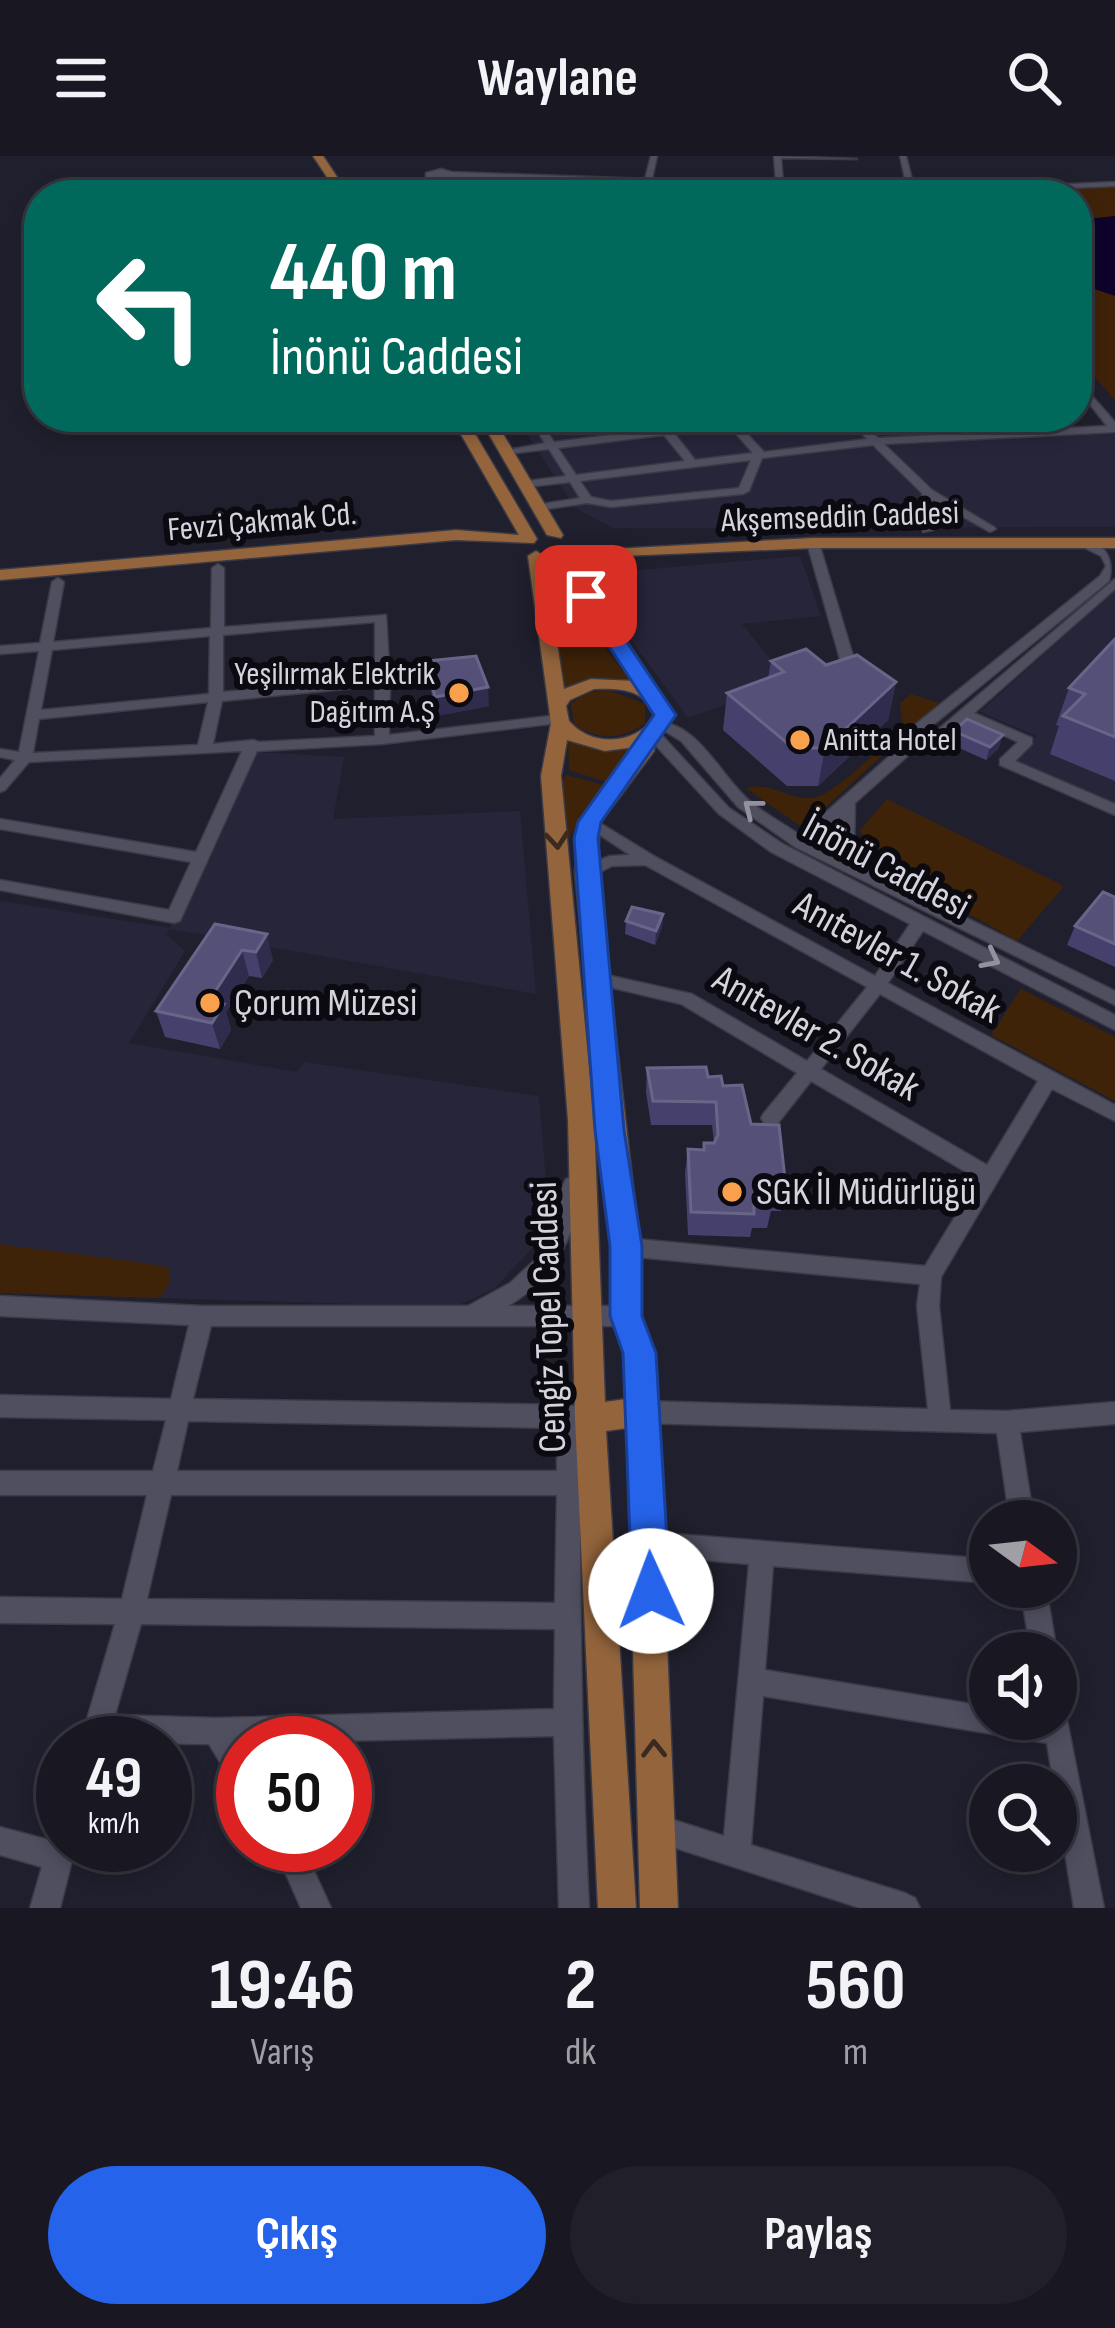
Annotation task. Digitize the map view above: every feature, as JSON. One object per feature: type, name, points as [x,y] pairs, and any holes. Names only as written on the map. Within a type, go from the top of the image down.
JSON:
[{"type":"main road","points":[[467,432],[529,546],[558,716],[597,744],[654,732]]},
{"type":"main road","points":[[495,432],[563,546],[586,596],[665,715],[590,822]]},
{"type":"main road","points":[[456,536],[492,529],[504,522],[510,506]]},
{"type":"main road","name":"Akşemseddin Caddesi","points":[[563,546],[805,530],[1115,530]]},
{"type":"main road","name":"Fevzi Çakmak Cd.","points":[[0,575],[456,536],[510,535],[529,546]]},
{"type":"main road","name":"Akşemseddin Caddesi","points":[[563,546],[647,554],[813,544],[1115,544]]},
{"type":"main road","points":[[529,546],[563,546]]},
{"type":"main road","name":"Fevzi Çakmak Cd.","points":[[0,587],[453,547],[529,546]]},
{"type":"main road","points":[[586,596],[590,577],[608,563],[647,554]]},
{"type":"main road","points":[[558,716],[591,684],[625,683],[654,695]]},
{"type":"main road","name":"Cengiz Topel Caddesi","points":[[558,716],[551,776],[581,1120],[590,1314],[580,1417],[617,1908]]},
{"type":"main road","name":"Cengiz Topel Caddesi","points":[[590,822],[586,872],[626,1246],[626,1316],[640,1353],[659,1908]]},
{"type":"main road","points":[[580,1417],[642,1412]]},
{"type":"street","points":[[439,180],[467,156]]},
{"type":"street","points":[[526,177],[535,156]]},
{"type":"street","points":[[779,180],[778,156],[854,157],[855,174],[810,175]]},
{"type":"street","points":[[809,157],[810,180]]},
{"type":"street","points":[[427,180],[427,162],[448,174]]},
{"type":"street","points":[[430,175],[601,180]]},
{"type":"street","points":[[468,175],[472,180]]},
{"type":"street","points":[[1092,401],[1115,429]]},
{"type":"street","points":[[541,432],[587,500]]},
{"type":"street","points":[[507,451],[658,432]]},
{"type":"street","points":[[668,432],[691,462]]},
{"type":"street","points":[[739,432],[759,453]]},
{"type":"street","points":[[866,432],[928,492],[990,529]]},
{"type":"street","points":[[527,484],[759,453],[1028,432]]},
{"type":"street","points":[[540,507],[743,491],[759,453]]},
{"type":"street","points":[[927,530],[928,492]]},
{"type":"street","points":[[801,843],[917,740],[921,727],[1106,578],[1112,566],[1106,554],[1085,543]]},
{"type":"street","points":[[813,544],[849,666]]},
{"type":"street","points":[[206,748],[216,698],[218,568]]},
{"type":"street","points":[[0,788],[25,758],[58,582]]},
{"type":"street","points":[[917,740],[938,737],[1115,583]]},
{"type":"street","points":[[0,650],[381,618],[382,740]]},
{"type":"street","points":[[34,715],[383,681]]},
{"type":"street","points":[[966,713],[1027,740],[1005,762],[1115,810]]},
{"type":"street","points":[[0,753],[25,758],[382,740],[558,716]]},
{"type":"street","name":"İnönü Caddesi","points":[[1115,999],[801,843],[743,804],[686,738],[654,732],[658,745],[724,812],[777,848],[1115,1023]]},
{"type":"street","points":[[0,885],[174,917],[253,744]]},
{"type":"street","points":[[848,800],[846,848],[865,876]]},
{"type":"street","name":"Anıtevler 1. Sokak","points":[[590,822],[648,860],[1115,1114]]},
{"type":"street","points":[[0,824],[200,858]]},
{"type":"street","points":[[586,872],[610,861],[648,860]]},
{"type":"street","points":[[771,1118],[878,985],[920,922]]},
{"type":"street","name":"Anıtevler 2. Sokak","points":[[598,979],[686,999],[989,1176]]},
{"type":"street","points":[[940,1419],[928,1306],[931,1276],[1048,1080]]},
{"type":"street","points":[[464,1315],[514,1297],[553,1253],[570,1209],[581,1120]]},
{"type":"street","points":[[626,1246],[931,1276]]},
{"type":"street","points":[[0,1306],[202,1316],[626,1316]]},
{"type":"street","points":[[102,1716],[202,1316]]},
{"type":"street","points":[[0,1406],[177,1413],[580,1417],[572,1483],[567,1722],[574,1908]]},
{"type":"street","points":[[642,1412],[1007,1422],[1109,1420]]},
{"type":"street","points":[[1007,1422],[1019,1500]]},
{"type":"street","points":[[0,1483],[572,1483]]},
{"type":"street","points":[[650,1544],[969,1570]]},
{"type":"street","points":[[736,1855],[762,1556]]},
{"type":"street","points":[[0,1610],[570,1616]]},
{"type":"street","points":[[752,1681],[969,1712]]},
{"type":"street","points":[[372,1727],[567,1722]]},
{"type":"street","points":[[192,1732],[216,1731]]},
{"type":"street","points":[[1060,1740],[1089,1908]]},
{"type":"street","points":[[655,1828],[889,1905]]},
{"type":"street","points":[[0,1841],[36,1846]]},
{"type":"street","points":[[52,1905],[57,1872]]},
{"type":"street","points":[[299,1872],[316,1908]]},
{"type":"shaded area","points":[[1115,187],[1115,400],[1092,374],[1092,188]]},
{"type":"shaded area","points":[[1115,216],[1115,296],[1092,288],[1092,218]]},
{"type":"shaded area","points":[[526,432],[1115,434],[1115,527],[613,528],[575,508]]},
{"type":"shaded area","points":[[800,556],[821,616],[742,624],[788,681],[688,718],[597,593],[603,578],[616,572]]},
{"type":"shaded area","points":[[558,563],[574,606],[630,681],[563,688],[549,564]]},
{"type":"shaded area","points":[[1115,590],[1115,804],[1014,761],[1036,736],[980,712]]},
{"type":"shaded area","points":[[608,690],[645,704],[645,723],[610,736],[574,724],[571,703],[587,693]]},
{"type":"shaded area","points":[[911,694],[939,703],[803,828],[746,788],[763,787],[803,798],[821,795],[903,727],[900,703]]},
{"type":"shaded area","points":[[568,740],[633,751],[609,783],[569,770]]},
{"type":"shaded area","points":[[256,752],[344,757],[333,819],[520,811],[536,994],[170,929],[166,934],[185,951],[129,1043],[297,1072],[304,1062],[539,1096],[548,1206],[532,1248],[494,1289],[454,1307],[0,1293],[0,901],[170,928]]},
{"type":"shaded area","points":[[567,775],[607,786],[580,816],[570,838],[564,838],[559,785]]},
{"type":"shaded area","points":[[887,799],[1064,886],[1017,941],[873,860],[860,830]]},
{"type":"shaded area","points":[[1021,989],[1115,1037],[1115,1101],[991,1035]]},
{"type":"shaded area","points":[[0,1244],[161,1266],[170,1269],[170,1282],[160,1298],[0,1293]]},
{"type":"building","points":[[1115,639],[1115,737],[1063,716],[1085,694],[1069,688]]},
{"type":"building","points":[[806,649],[826,665],[857,655],[896,682],[825,748],[793,748],[727,693],[784,672],[771,661]]},
{"type":"building","points":[[476,656],[488,687],[435,697],[427,661]]},
{"type":"building","points":[[967,719],[1003,735],[990,747],[954,731]]},
{"type":"building","points":[[1103,892],[1115,897],[1115,944],[1075,926]]},
{"type":"building","points":[[632,907],[663,914],[656,931],[626,921]]},
{"type":"building","points":[[215,924],[267,934],[256,952],[242,950],[209,1001],[224,1004],[212,1023],[156,1011]]},
{"type":"building","points":[[706,1067],[708,1077],[721,1076],[723,1086],[742,1085],[751,1124],[779,1125],[786,1188],[770,1188],[772,1206],[754,1205],[754,1214],[691,1212],[688,1149],[704,1150],[704,1143],[714,1143],[718,1135],[716,1102],[653,1101],[647,1068]]},
{"type":"place","name":"Yeşilırmak Elektrik Dağıtım A.Ş","points":[[459,693]]},
{"type":"place","name":"Anitta Hotel","points":[[800,740]]},
{"type":"place","name":"Çorum Müzesi","points":[[210,1003]]},
{"type":"place","name":"SGK İl Müdürlüğü","points":[[732,1192]]},
{"type":"route","points":[[586,596],[665,715],[590,822],[586,838],[610,1130],[626,1246],[626,1316],[640,1353],[651,1591]]}]
